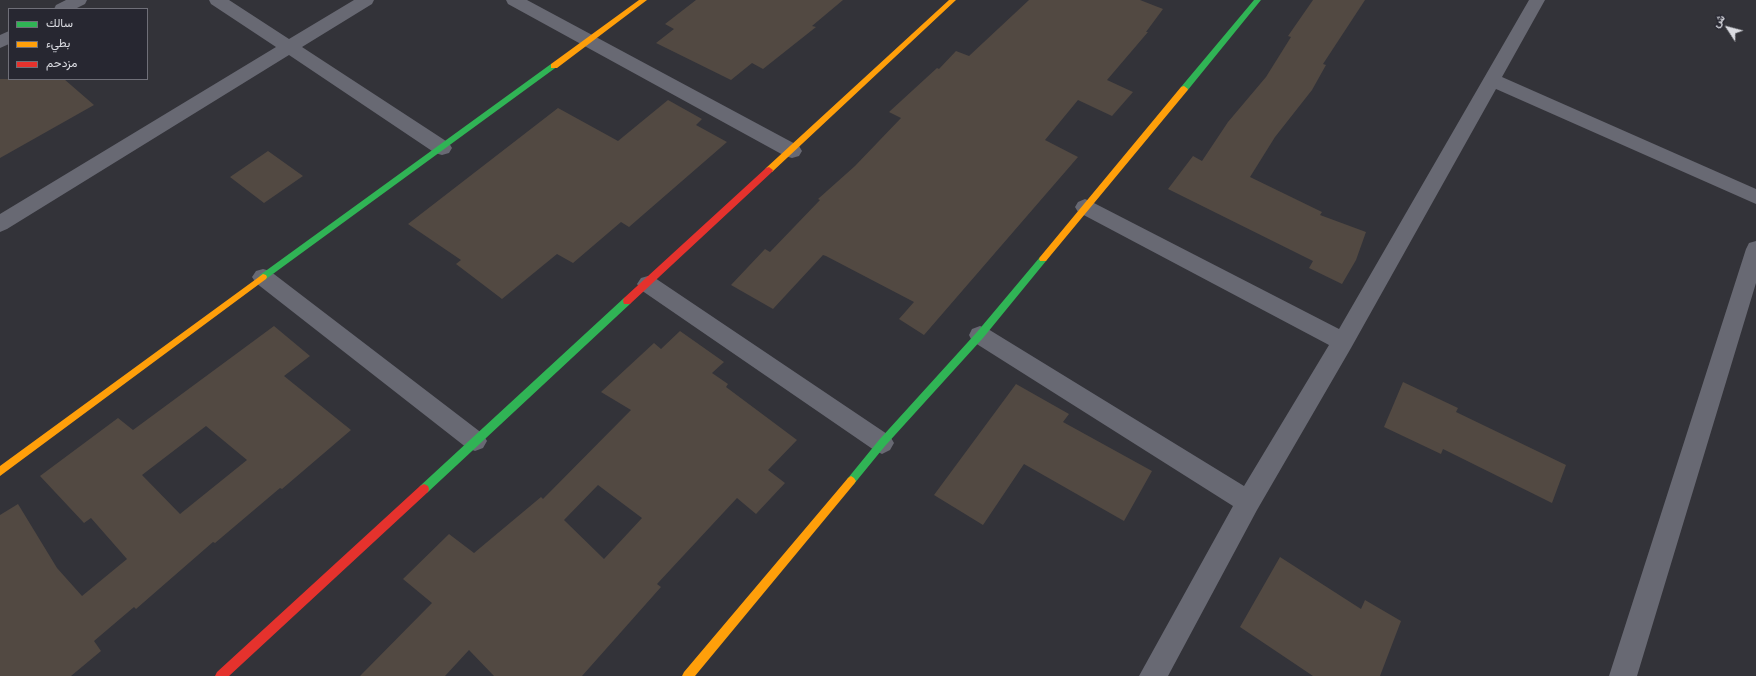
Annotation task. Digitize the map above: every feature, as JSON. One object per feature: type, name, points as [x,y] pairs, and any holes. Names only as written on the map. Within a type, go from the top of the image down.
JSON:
[{"type":"street","points":[[64,8],[79,0]]},
{"type":"street","points":[[217,0],[442,148]]},
{"type":"street","points":[[0,224],[366,0]]},
{"type":"street","points":[[514,0],[792,151]]},
{"type":"street","points":[[0,472],[644,0]]},
{"type":"street","points":[[221,676],[475,441],[648,284],[954,0]]},
{"type":"street","points":[[688,676],[882,444],[980,335],[1258,0]]},
{"type":"street","points":[[1153,676],[1248,502],[1343,342],[1537,0]]},
{"type":"street","points":[[1492,80],[1756,197]]},
{"type":"street","points":[[1085,207],[1343,342]]},
{"type":"street","points":[[1623,676],[1756,249]]},
{"type":"street","points":[[263,278],[475,441]]},
{"type":"street","points":[[648,284],[882,444]]},
{"type":"street","points":[[980,335],[1248,502]]},
{"type":"building","points":[[696,0],[843,0],[812,26],[816,27],[763,69],[752,63],[731,80],[656,43],[674,29],[665,24]]},
{"type":"building","points":[[1029,0],[1140,0],[1163,9],[1146,32],[1148,32],[1107,80],[1133,92],[1112,116],[1078,100],[1045,140],[1078,157],[924,335],[899,319],[914,302],[823,255],[773,309],[731,285],[765,249],[770,252],[820,200],[818,199],[855,166],[901,118],[889,112],[937,68],[939,69],[956,51],[969,56]]},
{"type":"building","points":[[1313,0],[1365,0],[1323,64],[1326,65],[1312,90],[1275,137],[1250,177],[1322,212],[1320,215],[1366,232],[1356,260],[1342,284],[1309,268],[1313,261],[1168,189],[1193,156],[1202,161],[1228,122],[1266,77],[1291,37],[1288,36]]},
{"type":"building","points":[[0,79],[65,80],[94,105],[0,158]]},
{"type":"building","points":[[668,100],[702,119],[696,125],[727,142],[629,227],[621,222],[573,263],[557,254],[502,299],[456,264],[461,260],[408,224],[558,108],[618,141]]},
{"type":"building","points":[[268,151],[303,176],[264,203],[230,177]]},
{"type":"building","points":[[274,326],[310,356],[284,376],[351,430],[282,489],[280,488],[215,543],[213,542],[136,609],[134,607],[94,641],[101,651],[71,676],[0,676],[0,515],[18,504],[57,568],[82,596],[127,559],[91,518],[84,523],[40,476],[118,418],[133,430]],"holes":[[[206,426],[247,460],[180,514],[142,475]]]},
{"type":"building","points":[[680,331],[724,362],[712,373],[728,384],[726,387],[797,440],[768,470],[785,483],[756,514],[737,498],[657,584],[661,587],[582,676],[494,676],[469,650],[445,676],[360,676],[432,603],[403,579],[449,534],[474,553],[541,497],[543,499],[631,410],[601,392],[654,343],[661,349]],"holes":[[[598,485],[642,518],[604,559],[564,520]]]},
{"type":"building","points":[[1403,382],[1458,408],[1456,412],[1566,465],[1552,503],[1443,449],[1441,454],[1384,427]]},
{"type":"building","points":[[1016,384],[1069,414],[1063,422],[1152,471],[1124,521],[1024,464],[983,525],[934,495]]},
{"type":"building","points":[[1280,557],[1361,609],[1365,600],[1401,621],[1380,676],[1313,676],[1240,627]]},
{"type":"traffic: fast","points":[[1184,89],[1258,0]]},
{"type":"traffic: fast","points":[[263,277],[554,66]]},
{"type":"traffic: fast","points":[[851,481],[882,443],[980,335],[1043,259]]},
{"type":"traffic: fast","points":[[424,489],[627,301]]},
{"type":"traffic: slow","points":[[554,66],[644,0]]},
{"type":"traffic: slow","points":[[769,170],[953,0]]},
{"type":"traffic: slow","points":[[1043,259],[1184,89]]},
{"type":"traffic: slow","points":[[0,472],[263,277]]},
{"type":"traffic: slow","points":[[688,676],[851,481]]},
{"type":"traffic: jam","points":[[627,301],[769,170]]},
{"type":"traffic: jam","points":[[221,676],[424,489]]}]
